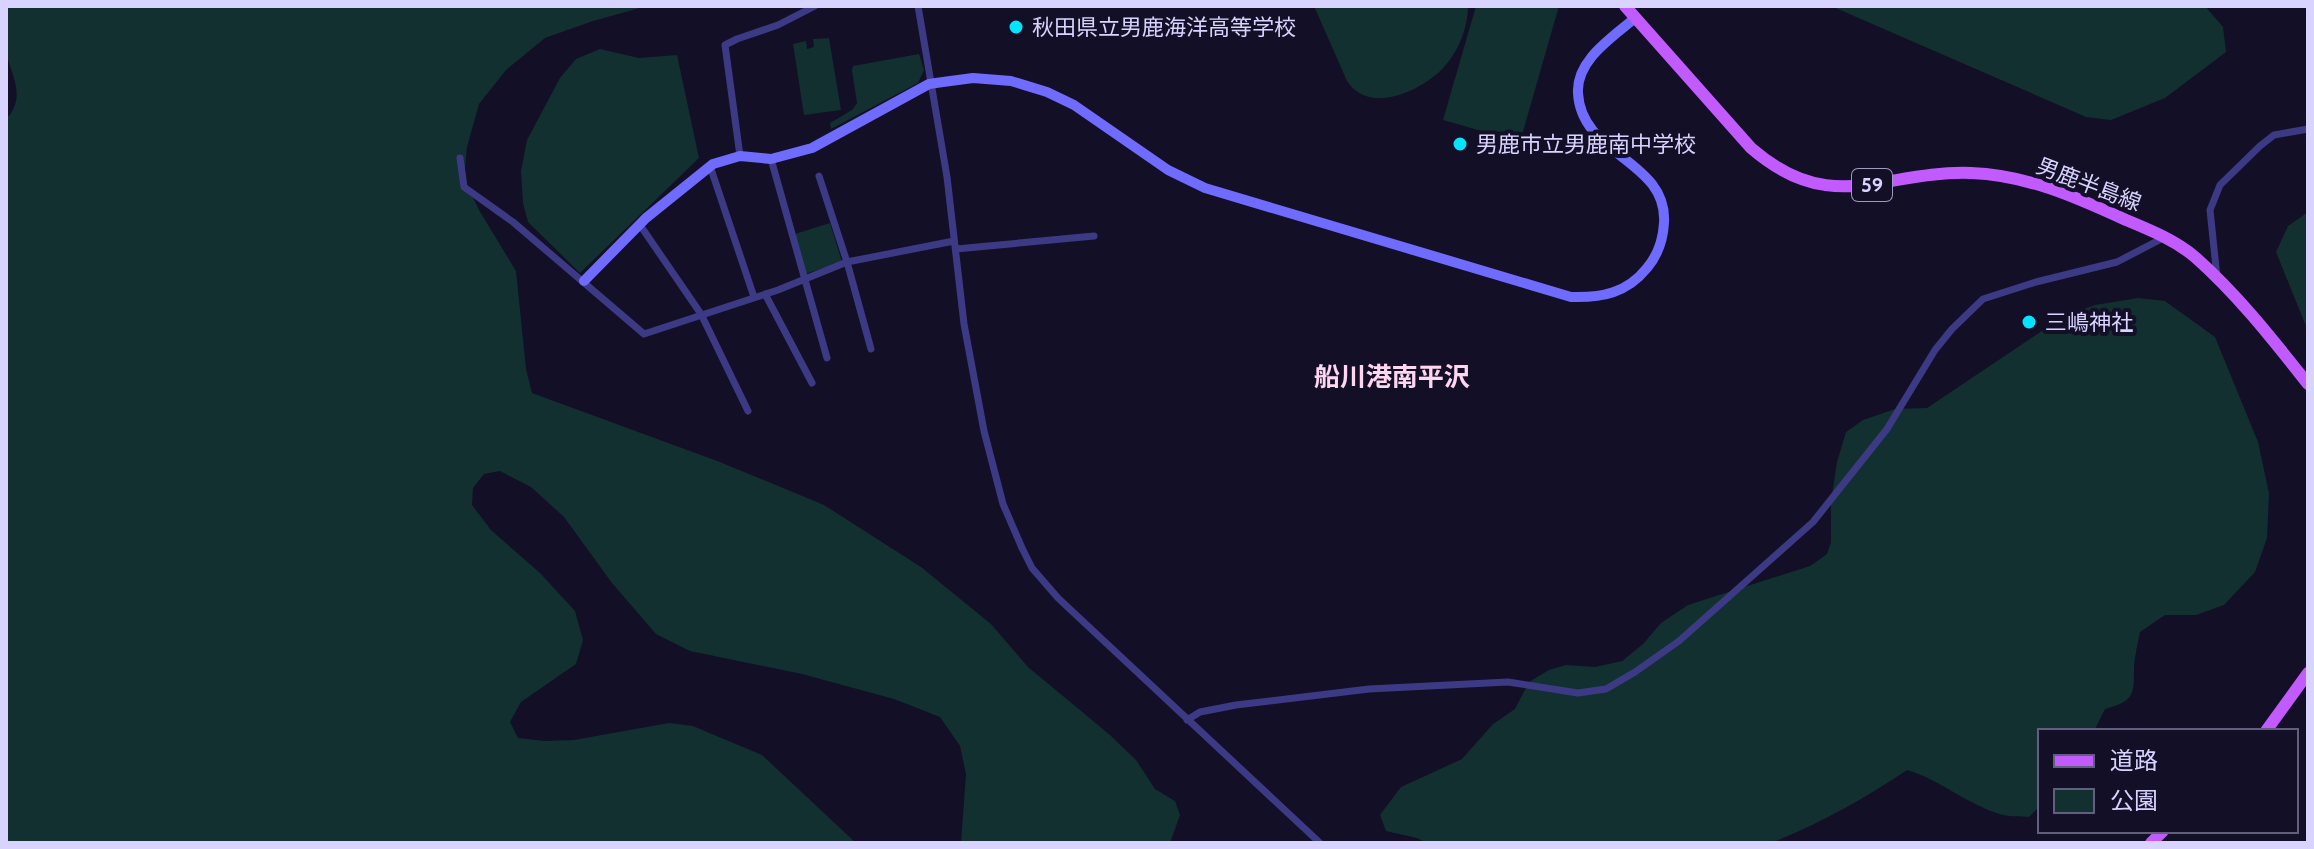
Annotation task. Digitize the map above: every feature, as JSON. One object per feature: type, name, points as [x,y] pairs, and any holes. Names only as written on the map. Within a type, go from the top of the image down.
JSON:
[{"type":"main road","name":"男鹿半島線","points":[[1625,6],[1751,148],[1773,167],[1819,185],[1844,187],[1969,173],[2015,177],[2070,195],[2165,237],[2193,256],[2264,329],[2308,384]]},
{"type":"main road","points":[[2267,729],[2308,673]]},
{"type":"street","points":[[740,156],[725,45],[778,25],[815,6]]},
{"type":"street","points":[[918,6],[947,177],[964,324],[977,401],[1003,504],[1022,548],[1032,568],[1058,598],[1320,843]]},
{"type":"street","points":[[584,281],[640,225],[710,166],[740,156],[771,159],[812,148],[929,84],[973,78],[1011,81],[1047,92],[1074,105],[1168,170],[1205,188],[1571,297],[1597,298],[1623,289],[1640,277],[1653,261],[1664,230],[1665,215],[1658,190],[1644,174],[1590,130],[1581,115],[1577,89],[1585,65],[1635,18]]},
{"type":"street","points":[[2217,279],[2210,210],[2220,185],[2274,135],[2308,129]]},
{"type":"street","points":[[460,158],[464,187],[513,222],[644,334],[765,294],[847,262],[955,245],[1094,236]]},
{"type":"street","points":[[771,159],[827,358]]},
{"type":"street","points":[[710,166],[754,297]]},
{"type":"street","points":[[819,176],[871,349]]},
{"type":"street","points":[[640,225],[701,314],[748,411]]},
{"type":"street","points":[[1187,720],[1200,712],[1236,705],[1369,689],[1493,682],[1578,693],[1606,689],[1679,641],[1813,522],[1887,429],[1935,350],[1977,304],[2002,292],[2117,262],[2165,237]]},
{"type":"street","points":[[765,294],[812,383]]},
{"type":"green space","points":[[6,6],[647,6],[545,38],[506,70],[479,104],[467,147],[464,179],[516,271],[526,369],[532,393],[720,462],[824,505],[921,567],[991,624],[1028,667],[1110,735],[1136,760],[1155,789],[1175,801],[1180,815],[1170,843],[961,843],[966,774],[960,746],[940,717],[894,699],[802,674],[690,651],[656,634],[612,583],[564,517],[531,487],[500,471],[484,474],[473,488],[472,505],[491,530],[540,573],[575,611],[583,640],[576,664],[521,702],[510,722],[518,738],[574,740],[669,723],[693,726],[762,755],[856,843],[6,843],[6,116],[14,108],[17,92],[6,50]]},
{"type":"green space","points":[[1314,6],[1468,6],[1460,43],[1444,67],[1416,88],[1378,98],[1356,91],[1347,81]]},
{"type":"green space","points":[[1476,6],[1559,6],[1520,142],[1443,120]]},
{"type":"green space","points":[[1831,6],[2205,6],[2223,27],[2226,52],[2165,98],[2111,120],[2086,117]]},
{"type":"green space","points":[[829,38],[841,110],[804,115],[793,44],[806,41],[807,49],[814,47],[813,39]]},
{"type":"green space","points":[[600,49],[639,58],[677,55],[699,158],[580,273],[528,222],[521,171],[527,140],[560,78],[576,59]]},
{"type":"green space","points":[[919,54],[924,70],[918,83],[831,129],[830,123],[852,110],[857,103],[853,66]]},
{"type":"green space","points":[[2308,212],[2308,331],[2276,252],[2288,226]]},
{"type":"green space","points":[[830,223],[842,262],[805,274],[795,234]]},
{"type":"green space","points":[[2138,298],[2165,301],[2215,337],[2258,442],[2269,493],[2267,538],[2255,572],[2224,605],[2196,615],[2165,615],[2140,632],[2131,695],[2122,703],[2105,709],[2095,729],[2038,729],[2038,808],[2029,817],[2006,816],[1991,811],[1907,770],[1841,810],[1771,843],[1427,843],[1386,831],[1380,815],[1401,787],[1462,759],[1493,724],[1515,709],[1529,682],[1549,670],[1566,665],[1595,667],[1622,661],[1643,644],[1661,623],[1688,605],[1810,566],[1827,554],[1831,542],[1831,502],[1837,462],[1846,432],[1863,420],[1895,409],[1927,408],[2064,316],[2095,305]]},
{"type":"place","name":"秋田県立男鹿海洋高等学校","points":[[1016,27]]},
{"type":"place","name":"男鹿市立男鹿南中学校","points":[[1460,144]]},
{"type":"place","name":"三嶋神社","points":[[2029,322]]},
{"type":"district","name":"船川港南平沢","points":[[1392,377]]}]
